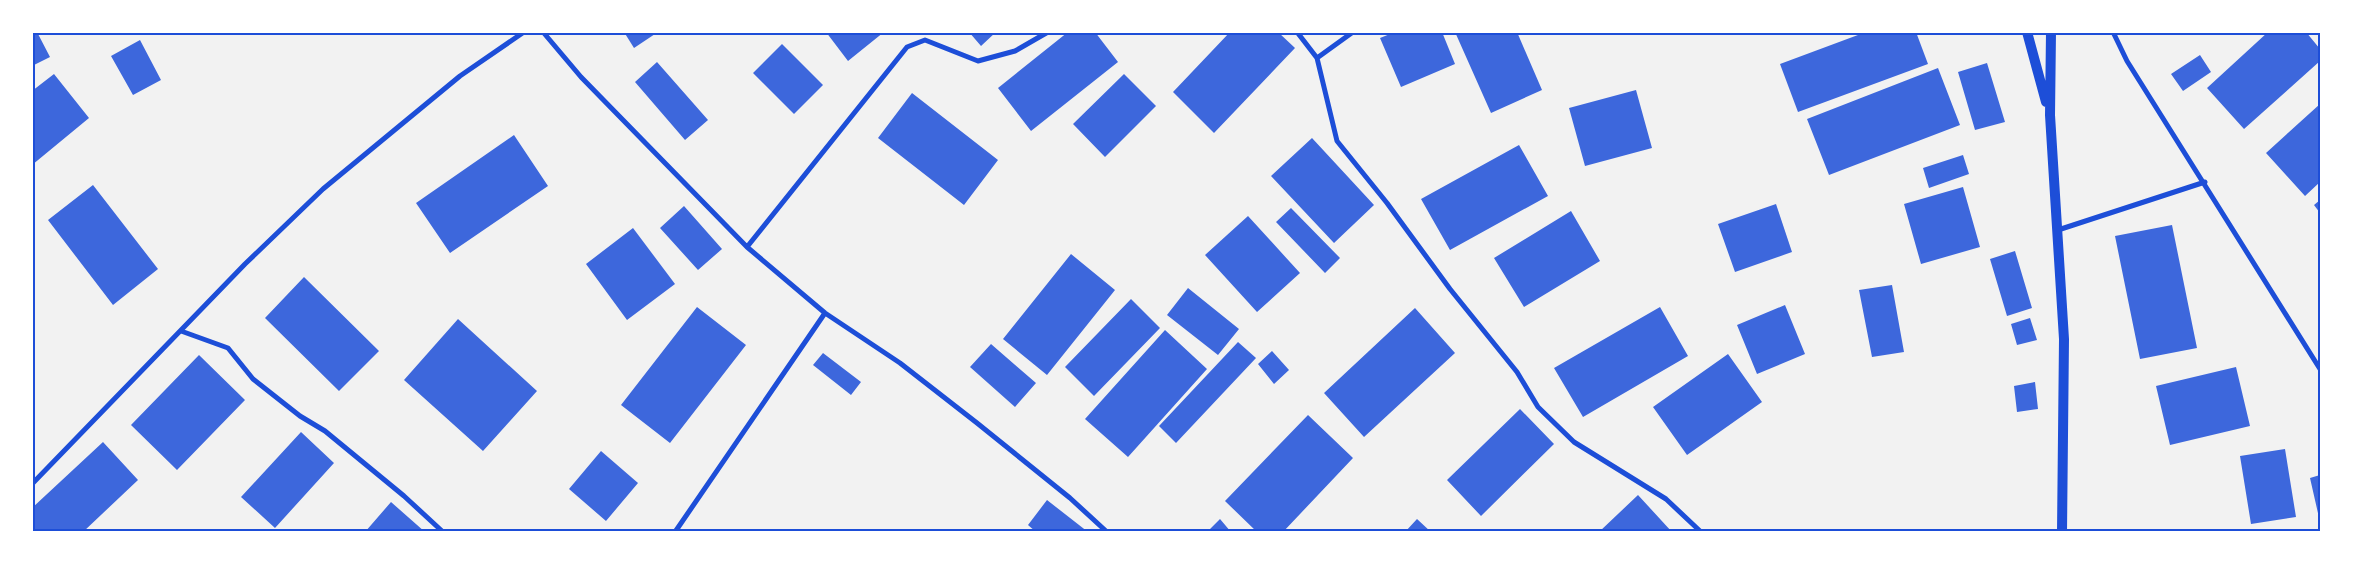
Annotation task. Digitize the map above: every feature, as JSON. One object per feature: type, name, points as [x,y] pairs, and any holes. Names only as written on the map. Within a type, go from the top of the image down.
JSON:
[{"type":"main road","points":[[2027,32],[2050,115]]},
{"type":"main road","points":[[2051,32],[2050,115],[2064,339],[2062,532]]},
{"type":"street","points":[[32,484],[245,264],[324,189],[460,76],[524,32]]},
{"type":"street","points":[[543,32],[581,77],[747,248],[825,313],[900,363],[1070,498],[1107,532]]},
{"type":"street","points":[[747,248],[907,47],[925,40],[978,61],[1015,51],[1048,32]]},
{"type":"street","points":[[1297,32],[1317,58],[1337,141],[1387,203],[1450,289],[1517,372],[1538,407],[1574,442],[1666,499],[1701,532]]},
{"type":"street","points":[[1317,58],[1353,32]]},
{"type":"street","points":[[2113,32],[2127,60],[2205,182],[2320,369]]},
{"type":"street","points":[[2057,230],[2205,182]]},
{"type":"street","points":[[675,532],[825,313]]},
{"type":"street","points":[[181,331],[228,348],[253,378],[300,416],[325,431],[404,496],[442,532]]},
{"type":"building","points":[[32,32],[37,32],[50,57],[32,66]]},
{"type":"building","points":[[624,32],[658,32],[634,48]]},
{"type":"building","points":[[826,32],[884,32],[848,61]]},
{"type":"building","points":[[969,32],[996,32],[981,46]]},
{"type":"building","points":[[1068,32],[1095,32],[1118,62],[1031,131],[998,88]]},
{"type":"building","points":[[1230,32],[1278,32],[1295,48],[1214,133],[1173,92]]},
{"type":"building","points":[[1395,32],[1442,32],[1455,64],[1401,87],[1380,38]]},
{"type":"building","points":[[1455,32],[1517,32],[1542,90],[1491,113]]},
{"type":"building","points":[[1866,32],[1916,32],[1928,64],[1798,112],[1780,64]]},
{"type":"building","points":[[2268,32],[2306,32],[2320,49],[2320,61],[2244,129],[2207,88]]},
{"type":"building","points":[[140,40],[161,80],[133,95],[111,56]]},
{"type":"building","points":[[782,44],[823,85],[794,114],[753,73]]},
{"type":"building","points":[[2200,55],[2211,72],[2183,91],[2171,74]]},
{"type":"building","points":[[657,62],[708,120],[685,140],[635,82]]},
{"type":"building","points":[[1987,63],[2005,122],[1975,130],[1958,72]]},
{"type":"building","points":[[1938,68],[1960,125],[1829,175],[1807,119]]},
{"type":"building","points":[[54,74],[89,118],[32,165],[32,91]]},
{"type":"building","points":[[1124,74],[1156,106],[1105,157],[1073,124]]},
{"type":"building","points":[[1636,90],[1652,148],[1585,166],[1569,108]]},
{"type":"building","points":[[912,93],[998,160],[964,205],[878,138]]},
{"type":"building","points":[[2320,104],[2320,182],[2305,196],[2266,153]]},
{"type":"building","points":[[514,135],[548,186],[450,253],[416,203]]},
{"type":"building","points":[[1312,138],[1374,205],[1334,243],[1271,176]]},
{"type":"building","points":[[1519,145],[1548,196],[1450,250],[1421,199]]},
{"type":"building","points":[[1963,155],[1969,174],[1929,188],[1923,168]]},
{"type":"building","points":[[93,185],[158,269],[113,305],[48,220]]},
{"type":"building","points":[[1963,187],[1980,247],[1921,264],[1904,204]]},
{"type":"building","points":[[2320,200],[2320,213],[2314,205]]},
{"type":"building","points":[[1776,204],[1792,252],[1735,272],[1718,224]]},
{"type":"building","points":[[684,206],[722,249],[698,270],[660,228]]},
{"type":"building","points":[[1291,208],[1340,258],[1325,273],[1276,222]]},
{"type":"building","points":[[1571,211],[1600,261],[1524,307],[1494,258]]},
{"type":"building","points":[[1248,216],[1300,273],[1257,312],[1205,255]]},
{"type":"building","points":[[2172,225],[2197,348],[2140,359],[2115,236]]},
{"type":"building","points":[[633,228],[675,284],[627,320],[586,264]]},
{"type":"building","points":[[2015,251],[2032,308],[2007,316],[1990,259]]},
{"type":"building","points":[[1071,254],[1115,290],[1047,375],[1003,339]]},
{"type":"building","points":[[304,277],[379,351],[339,391],[265,318]]},
{"type":"building","points":[[1892,285],[1904,352],[1872,357],[1859,290]]},
{"type":"building","points":[[1188,288],[1239,329],[1218,355],[1167,315]]},
{"type":"building","points":[[1131,299],[1160,328],[1094,396],[1065,367]]},
{"type":"building","points":[[1785,305],[1805,354],[1757,374],[1737,325]]},
{"type":"building","points":[[697,307],[746,345],[670,443],[621,405]]},
{"type":"building","points":[[1660,307],[1688,356],[1583,417],[1554,368]]},
{"type":"building","points":[[1415,308],[1455,353],[1364,437],[1324,393]]},
{"type":"building","points":[[2030,318],[2037,340],[2017,345],[2011,324]]},
{"type":"building","points":[[458,319],[537,391],[483,451],[404,380]]},
{"type":"building","points":[[1165,330],[1207,369],[1128,457],[1085,419]]},
{"type":"building","points":[[1238,342],[1256,358],[1176,443],[1159,426]]},
{"type":"building","points":[[991,344],[1036,383],[1015,407],[970,367]]},
{"type":"building","points":[[1272,351],[1289,370],[1274,384],[1258,364]]},
{"type":"building","points":[[823,353],[861,382],[851,395],[813,365]]},
{"type":"building","points":[[1728,354],[1762,402],[1687,455],[1653,407]]},
{"type":"building","points":[[199,355],[245,400],[177,470],[131,425]]},
{"type":"building","points":[[2236,367],[2250,426],[2170,445],[2156,386]]},
{"type":"building","points":[[2035,382],[2038,409],[2017,412],[2014,386]]},
{"type":"building","points":[[1520,409],[1554,444],[1481,516],[1447,480]]},
{"type":"building","points":[[1308,415],[1353,458],[1283,532],[1257,532],[1225,501]]},
{"type":"building","points":[[301,432],[334,463],[275,528],[241,497]]},
{"type":"building","points":[[103,442],[138,480],[83,532],[32,532],[32,508]]},
{"type":"building","points":[[2285,449],[2296,517],[2251,524],[2240,456]]},
{"type":"building","points":[[601,451],[638,483],[606,521],[569,489]]},
{"type":"building","points":[[2320,475],[2320,522],[2310,478]]},
{"type":"building","points":[[1638,495],[1672,532],[1599,532]]},
{"type":"building","points":[[1047,500],[1088,532],[1036,532],[1028,525]]},
{"type":"building","points":[[391,502],[425,532],[365,532]]},
{"type":"building","points":[[1220,519],[1231,532],[1207,532]]},
{"type":"building","points":[[1417,519],[1431,532],[1405,532]]}]
